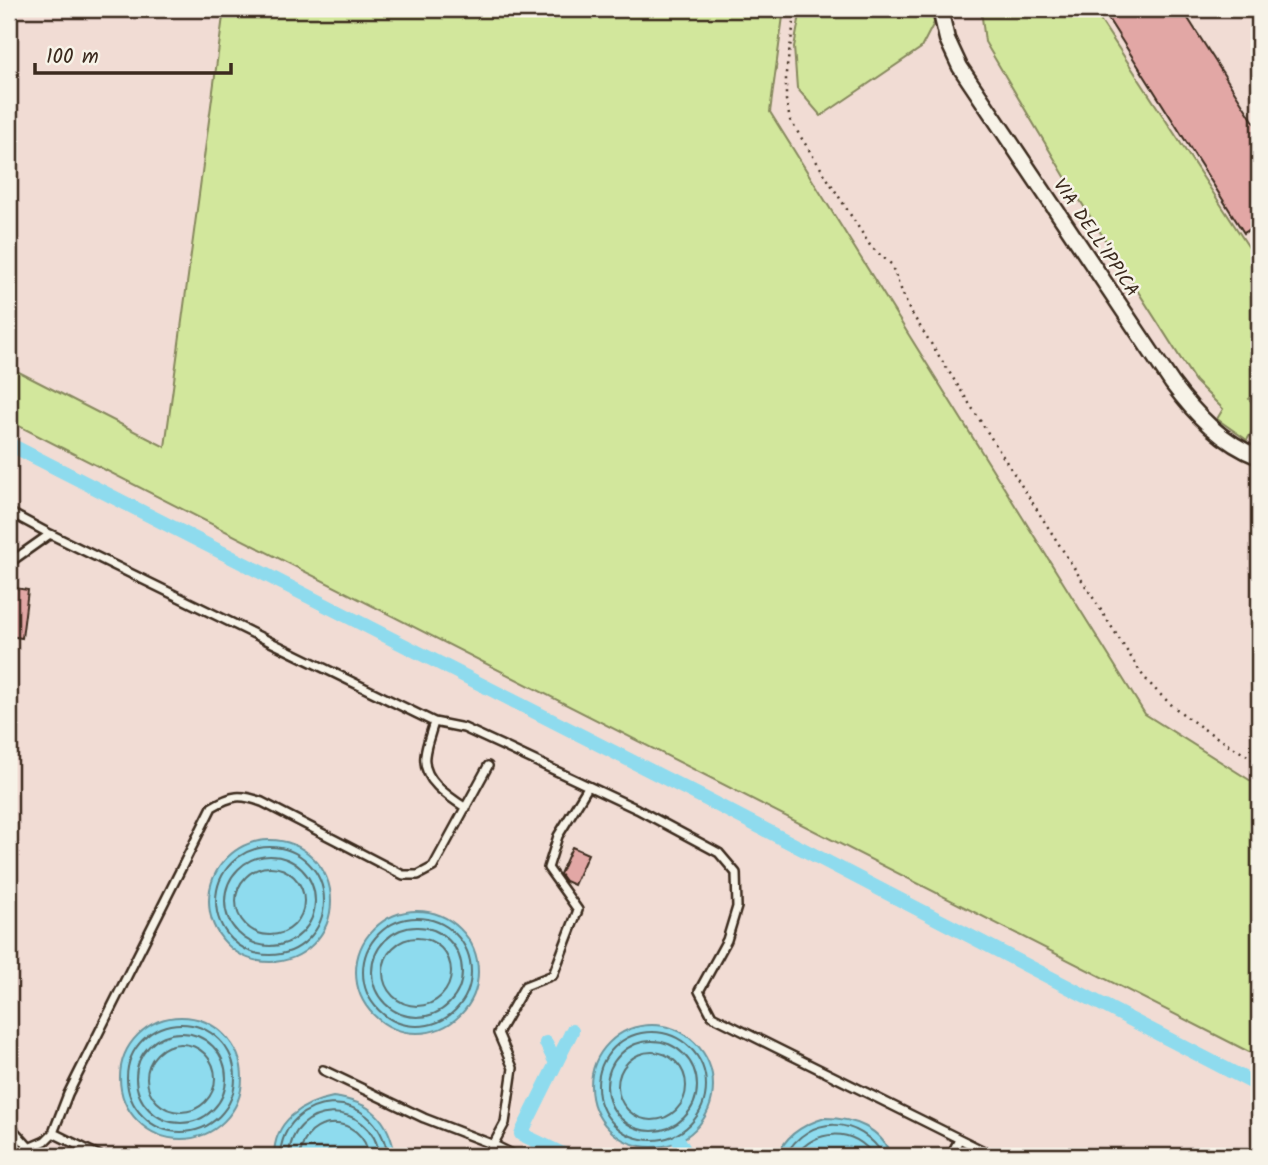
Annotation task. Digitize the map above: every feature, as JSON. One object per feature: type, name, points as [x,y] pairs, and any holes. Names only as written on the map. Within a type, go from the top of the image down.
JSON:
[{"type":"street","name":"VIA DELL'IPPICA","points":[[940,9],[947,39],[963,72],[1172,383],[1213,429],[1239,448],[1259,457]]},
{"type":"lane","points":[[9,512],[434,722],[464,728],[638,809],[719,853],[736,873],[737,907],[727,940],[699,991],[712,1016],[994,1156]]},
{"type":"lane","points":[[9,563],[50,534]]},
{"type":"lane","points":[[434,722],[424,758],[426,768],[441,791],[466,808]]},
{"type":"lane","points":[[31,1147],[45,1141],[53,1133],[68,1094],[212,807],[229,797],[246,796],[403,875],[418,875],[433,867],[488,766]]},
{"type":"lane","points":[[487,1156],[505,1123],[513,1068],[498,1033],[525,986],[553,975],[578,910],[548,868],[558,836],[588,787]]},
{"type":"lane","points":[[323,1070],[424,1118],[516,1156]]},
{"type":"lane","points":[[9,1125],[37,1156]]},
{"type":"lane","points":[[53,1133],[100,1156]]},
{"type":"lane","points":[[950,1156],[959,1140]]},
{"type":"path","points":[[796,9],[787,64],[786,91],[790,120],[798,134],[873,250],[891,264],[909,309],[1142,673],[1167,703],[1185,718],[1259,763]]},
{"type":"green space","points":[[224,9],[784,9],[770,112],[1145,714],[1259,786],[1259,1057],[9,421],[9,367],[165,447]]},
{"type":"green space","points":[[801,9],[932,9],[934,23],[921,48],[821,116],[797,88],[794,47]]},
{"type":"green space","points":[[981,9],[1093,9],[1259,263],[1259,392],[1249,399],[1259,419],[1247,440],[1217,419],[1223,409],[1195,381],[1067,180],[985,42]]},
{"type":"water","points":[[270,840],[293,845],[313,858],[326,878],[331,901],[326,924],[313,944],[293,957],[270,962],[247,957],[227,944],[214,924],[209,901],[214,878],[227,858],[247,845]]},
{"type":"water","points":[[417,911],[440,916],[460,929],[473,949],[478,972],[473,995],[460,1015],[440,1028],[417,1033],[394,1028],[374,1015],[361,995],[356,972],[361,949],[374,929],[394,916]]},
{"type":"water","points":[[181,1017],[204,1022],[224,1035],[237,1055],[242,1078],[237,1101],[224,1121],[204,1134],[181,1139],[158,1134],[138,1121],[125,1101],[120,1078],[125,1055],[138,1035],[158,1022]]},
{"type":"water","points":[[652,1025],[675,1030],[695,1043],[708,1063],[713,1086],[708,1109],[695,1129],[675,1142],[652,1147],[629,1142],[609,1129],[596,1109],[591,1086],[596,1063],[609,1043],[629,1030]]},
{"type":"water","points":[[333,1097],[358,1103],[376,1114],[388,1131],[395,1156],[274,1156],[279,1133],[292,1116],[311,1104]]},
{"type":"water","points":[[825,1118],[846,1120],[865,1126],[881,1138],[891,1156],[778,1156],[785,1142],[797,1131]]},
{"type":"building","points":[[1102,9],[1182,9],[1259,130],[1259,223],[1244,233]]},
{"type":"building","points":[[9,587],[28,590],[22,638],[9,636]]},
{"type":"building","points":[[572,847],[588,854],[574,885],[565,881],[560,874]]},
{"type":"waterway","points":[[9,444],[704,798],[1259,1086]]},
{"type":"waterway","points":[[567,1156],[521,1134],[572,1031]]},
{"type":"waterway","points":[[546,1043],[556,1063]]},
{"type":"waterway","points":[[679,1141],[688,1156]]}]
